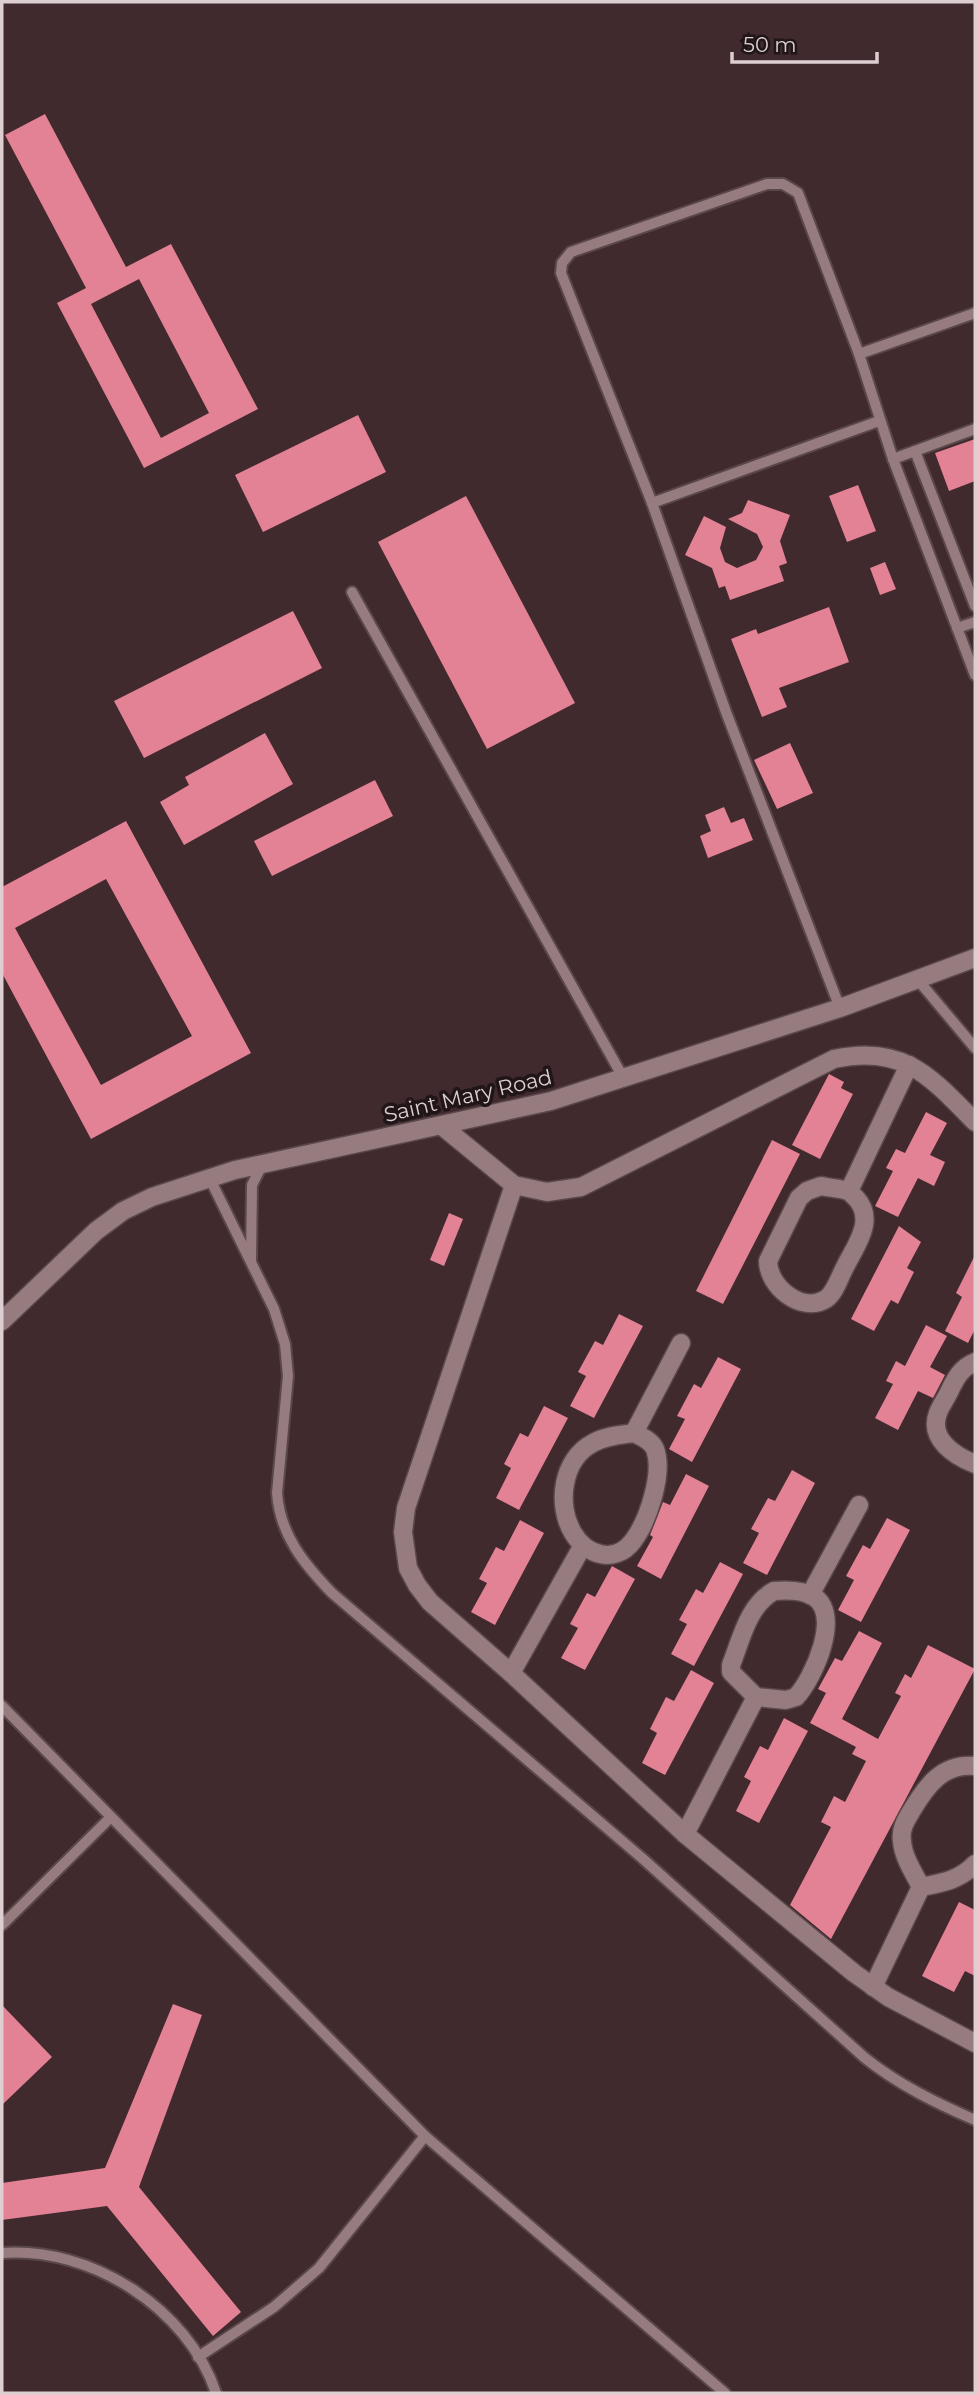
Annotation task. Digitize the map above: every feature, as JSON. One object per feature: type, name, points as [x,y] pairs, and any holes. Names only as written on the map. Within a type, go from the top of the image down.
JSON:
[{"type":"street","name":"Saint Mary Road","points":[[2,1321],[61,1262],[123,1211],[152,1197],[209,1177],[551,1101],[841,1008],[975,958]]},
{"type":"street","points":[[442,1126],[514,1185],[547,1192],[581,1187],[834,1059],[856,1054],[880,1054],[909,1065],[938,1084],[975,1122]]},
{"type":"street","points":[[849,1192],[909,1065]]},
{"type":"street","points":[[514,1185],[409,1498],[403,1532],[408,1568],[416,1585],[430,1602],[685,1834],[873,1987],[975,2043]]},
{"type":"street","points":[[821,1186],[849,1192],[860,1203],[866,1219],[863,1233],[834,1288],[825,1299],[807,1303],[791,1298],[772,1280],[768,1261],[799,1198],[807,1191],[821,1186]]},
{"type":"street","points":[[634,1433],[681,1343]]},
{"type":"street","points":[[975,1362],[960,1372],[936,1416],[936,1430],[949,1451],[975,1464]]},
{"type":"street","points":[[634,1433],[646,1438],[654,1448],[658,1474],[646,1517],[633,1541],[619,1553],[600,1556],[582,1547],[571,1530],[565,1511],[566,1478],[572,1463],[582,1450],[593,1442],[634,1433]]},
{"type":"street","points":[[810,1595],[859,1505]]},
{"type":"street","points":[[511,1673],[582,1547]]},
{"type":"street","points":[[774,1591],[810,1595],[821,1604],[825,1623],[822,1647],[810,1675],[796,1697],[786,1700],[756,1697],[731,1672],[731,1665],[752,1613],[765,1596],[774,1591]]},
{"type":"street","points":[[685,1834],[756,1697]]},
{"type":"street","points":[[921,1887],[904,1852],[901,1839],[904,1825],[925,1787],[940,1773],[959,1766],[975,1766]]},
{"type":"street","points":[[921,1887],[953,1880],[968,1872],[975,1864]]},
{"type":"street","points":[[873,1987],[921,1887]]},
{"type":"lane","points":[[841,1008],[726,712],[652,503],[561,273],[562,262],[571,252],[767,184],[783,184],[798,193],[859,354],[879,421],[975,675]]},
{"type":"lane","points":[[859,354],[975,313]]},
{"type":"lane","points":[[652,503],[879,421]]},
{"type":"lane","points":[[893,459],[975,429]]},
{"type":"lane","points":[[915,451],[975,607]]},
{"type":"lane","points":[[352,592],[624,1079]]},
{"type":"lane","points":[[957,628],[975,622]]},
{"type":"lane","points":[[918,980],[975,1048]]},
{"type":"lane","points":[[251,1263],[252,1185],[261,1165]]},
{"type":"lane","points":[[209,1177],[274,1310],[285,1344],[288,1376],[277,1493],[278,1513],[285,1531],[307,1567],[332,1593],[642,1858],[865,2058],[887,2076],[927,2099],[975,2120]]},
{"type":"lane","points":[[2,1706],[425,2136],[725,2393]]},
{"type":"lane","points":[[2,1925],[111,1817]]},
{"type":"lane","points":[[198,2357],[274,2307],[319,2268],[425,2136]]},
{"type":"lane","points":[[2,2253],[49,2256],[85,2265],[119,2280],[150,2301],[176,2327],[198,2357],[216,2393]]},
{"type":"building","points":[[45,114],[126,267],[171,244],[258,409],[144,468],[57,303],[86,288],[5,135]],"holes":[[[139,279],[209,413],[161,438],[91,304]]]},
{"type":"building","points":[[358,415],[386,472],[263,532],[235,475]]},
{"type":"building","points":[[975,439],[975,481],[949,491],[935,453]]},
{"type":"building","points":[[858,485],[876,531],[847,542],[829,496]]},
{"type":"building","points":[[466,496],[575,703],[487,749],[378,542]]},
{"type":"building","points":[[748,500],[790,515],[780,541],[787,563],[779,566],[784,581],[730,600],[725,586],[719,588],[712,568],[685,555],[704,516],[726,527],[720,548],[725,562],[737,568],[756,560],[763,547],[757,534],[728,519],[742,513]]},
{"type":"building","points":[[885,562],[896,589],[880,595],[870,568]]},
{"type":"building","points":[[829,607],[849,662],[779,688],[787,707],[762,717],[731,639],[756,629],[758,634]]},
{"type":"building","points":[[293,611],[322,668],[144,758],[114,701]]},
{"type":"building","points":[[265,733],[293,784],[184,845],[160,802],[189,785],[185,777]]},
{"type":"building","points":[[790,743],[813,793],[777,809],[754,760]]},
{"type":"building","points":[[375,780],[393,816],[272,876],[254,841]]},
{"type":"building","points":[[724,807],[731,823],[744,818],[753,840],[708,858],[700,836],[711,831],[705,815]]},
{"type":"building","points":[[126,821],[251,1053],[91,1139],[2,973],[2,887]],"holes":[[[106,879],[192,1036],[101,1085],[15,928]]]},
{"type":"building","points":[[829,1074],[844,1082],[841,1088],[853,1094],[820,1159],[792,1145]]},
{"type":"building","points":[[926,1112],[947,1123],[930,1155],[945,1162],[934,1186],[918,1178],[898,1217],[875,1206],[893,1171],[886,1168],[896,1149],[905,1153]]},
{"type":"building","points":[[772,1140],[800,1154],[723,1304],[696,1291]]},
{"type":"building","points":[[449,1213],[463,1219],[444,1266],[430,1260]]},
{"type":"building","points":[[899,1226],[921,1242],[907,1268],[914,1272],[898,1304],[891,1300],[874,1331],[851,1319]]},
{"type":"building","points":[[975,1255],[975,1329],[968,1343],[945,1331],[962,1297],[956,1293]]},
{"type":"building","points":[[619,1314],[643,1326],[594,1418],[570,1406],[586,1376],[578,1372],[595,1341],[603,1345]]},
{"type":"building","points":[[926,1325],[947,1336],[930,1367],[945,1375],[933,1398],[918,1391],[898,1430],[875,1418],[893,1384],[886,1381],[896,1361],[905,1366]]},
{"type":"building","points":[[718,1357],[741,1369],[692,1462],[669,1449],[685,1419],[677,1416],[694,1384],[701,1388]]},
{"type":"building","points":[[544,1406],[568,1418],[519,1510],[496,1498],[511,1468],[504,1464],[520,1433],[528,1437]]},
{"type":"building","points":[[792,1470],[815,1483],[767,1575],[743,1563],[759,1533],[751,1529],[768,1498],[775,1501]]},
{"type":"building","points":[[686,1474],[709,1486],[661,1579],[637,1566],[653,1537],[650,1535],[663,1502],[670,1505]]},
{"type":"building","points":[[887,1518],[910,1530],[861,1622],[838,1610],[854,1580],[846,1576],[863,1545],[870,1549]]},
{"type":"building","points":[[520,1520],[544,1533],[495,1625],[471,1612],[487,1583],[479,1579],[496,1547],[504,1551]]},
{"type":"building","points":[[720,1562],[743,1574],[694,1666],[671,1654],[687,1624],[679,1620],[696,1589],[703,1593]]},
{"type":"building","points":[[612,1566],[635,1579],[585,1670],[561,1658],[578,1628],[570,1624],[587,1593],[595,1597]]},
{"type":"building","points":[[859,1631],[882,1643],[842,1719],[878,1739],[901,1696],[895,1693],[905,1674],[911,1678],[928,1645],[975,1669],[831,1939],[790,1905],[831,1827],[821,1822],[834,1796],[845,1802],[866,1761],[852,1754],[856,1747],[810,1723],[826,1693],[818,1689],[835,1658],[842,1661]]},
{"type":"building","points":[[691,1670],[714,1683],[665,1775],[642,1763],[657,1733],[650,1729],[666,1697],[674,1701]]},
{"type":"building","points":[[784,1718],[808,1731],[759,1823],[736,1811],[751,1781],[744,1777],[760,1746],[768,1750]]},
{"type":"building","points":[[959,1902],[975,1910],[975,1976],[965,1971],[954,1992],[922,1976]]},
{"type":"building","points":[[173,2004],[202,2015],[139,2187],[241,2312],[213,2336],[107,2206],[2,2220],[2,2183],[105,2168]]},
{"type":"building","points":[[2,2005],[52,2057],[2,2105]]}]
